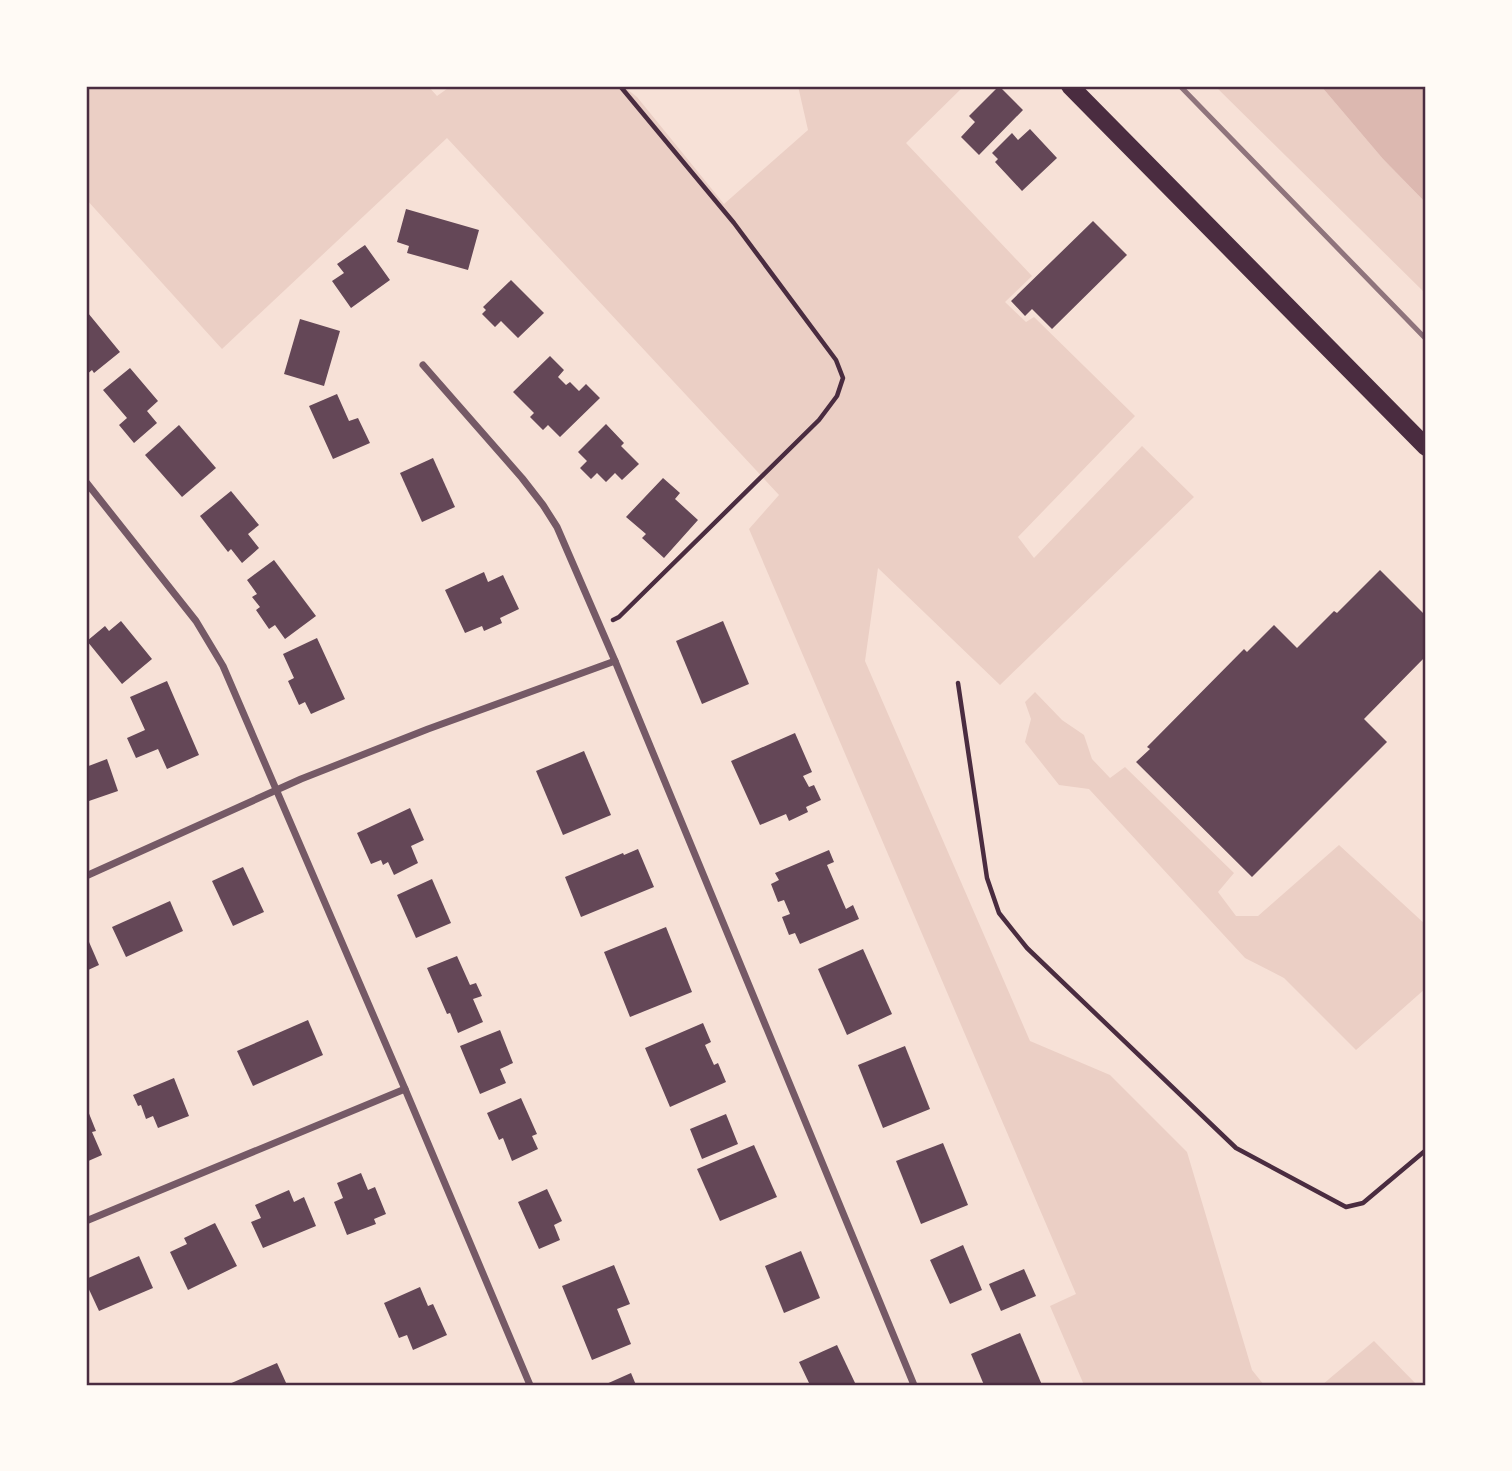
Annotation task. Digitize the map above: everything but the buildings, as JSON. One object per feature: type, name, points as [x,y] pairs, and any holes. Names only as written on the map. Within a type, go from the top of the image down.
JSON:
[{"type":"main road","points":[[1070,86],[1426,447]]},
{"type":"street","points":[[423,365],[472,419],[543,505],[557,527],[914,1385]]},
{"type":"street","points":[[86,482],[196,621],[223,666],[530,1385]]},
{"type":"street","points":[[86,876],[277,790],[428,729],[615,661]]},
{"type":"street","points":[[86,1221],[405,1089]]},
{"type":"path","points":[[600,628],[619,617],[819,420],[836,396],[843,378],[836,360],[734,223],[620,86]]},
{"type":"path","points":[[958,683],[987,878],[999,913],[1027,948],[1236,1148],[1346,1208],[1363,1203],[1426,1150]]},
{"type":"shaded area","points":[[86,86],[428,86],[437,96],[451,86],[623,86],[637,97],[724,204],[808,130],[798,86],[964,86],[906,143],[1032,276],[1005,302],[1026,322],[1034,317],[1135,416],[1018,537],[1034,558],[1142,446],[1194,497],[1000,685],[878,568],[865,661],[1030,1041],[1110,1075],[1187,1152],[1252,1370],[1264,1385],[1084,1385],[1050,1306],[1076,1294],[749,529],[779,495],[447,138],[222,349],[86,199]]},
{"type":"shaded area","points":[[1215,86],[1321,86],[1383,159],[1426,203],[1426,294]]},
{"type":"shaded area","points":[[1321,86],[1426,86],[1426,203],[1383,159]]},
{"type":"shaded area","points":[[1035,692],[1062,720],[1084,735],[1092,759],[1110,778],[1125,767],[1234,873],[1218,892],[1236,916],[1258,916],[1339,845],[1426,925],[1426,988],[1356,1050],[1284,978],[1245,958],[1089,789],[1059,785],[1025,742],[1031,719],[1025,702]]},
{"type":"shaded area","points":[[1374,1341],[1417,1385],[1322,1385]]},
{"type":"railway","points":[[1180,86],[1426,339]]}]
